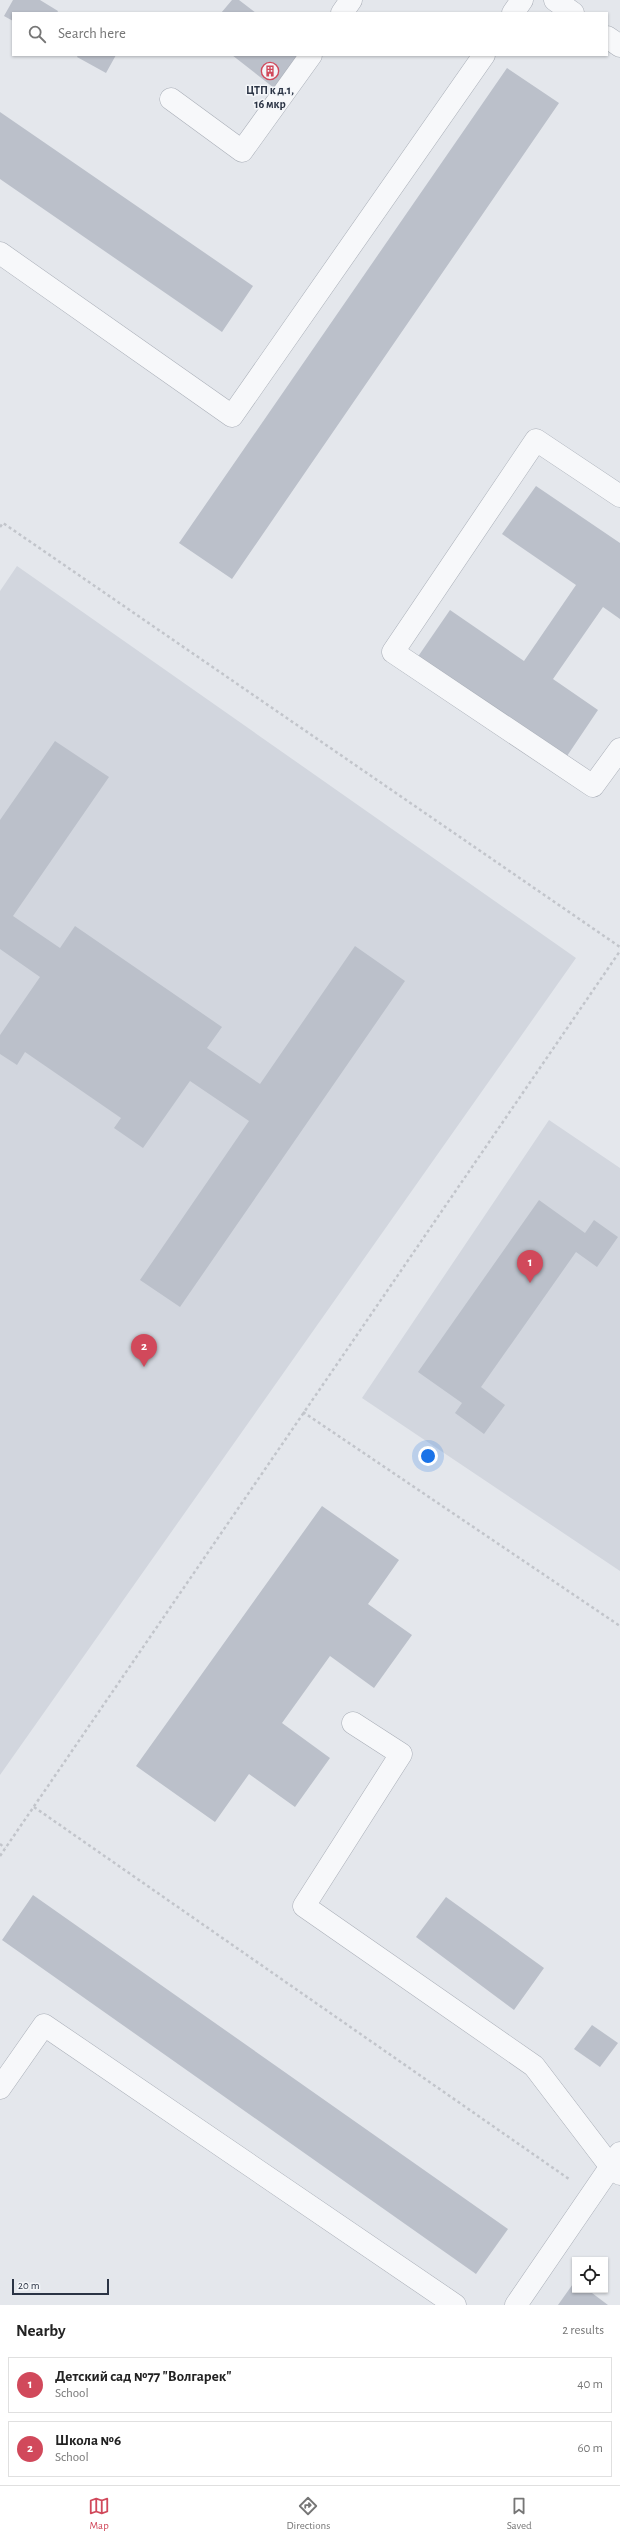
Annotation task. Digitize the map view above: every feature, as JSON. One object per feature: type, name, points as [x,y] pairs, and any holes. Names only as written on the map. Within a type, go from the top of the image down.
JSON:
[{"type":"lane","points":[[343,12],[351,0]]},
{"type":"lane","points":[[514,12],[522,0]]},
{"type":"lane","points":[[555,0],[572,12]]},
{"type":"lane","points":[[608,38],[620,46]]},
{"type":"lane","points":[[171,99],[242,151],[310,56]]},
{"type":"lane","points":[[0,252],[232,416],[483,56]]},
{"type":"lane","points":[[620,496],[536,440],[393,652],[593,786],[620,749]]},
{"type":"lane","points":[[353,1723],[401,1754],[304,1906],[534,2066],[617,2165],[592,2195],[516,2305]]},
{"type":"lane","points":[[0,2088],[44,2025],[455,2305]]},
{"type":"path","points":[[0,527],[3,523],[620,947]]},
{"type":"path","points":[[0,1856],[620,951]]},
{"type":"path","points":[[303,1412],[620,1626]]},
{"type":"path","points":[[34,1807],[592,2195]]},
{"type":"path","points":[[0,1844],[5,1848]]},
{"type":"shaded area","points":[[17,566],[576,958],[0,1775],[0,591]]},
{"type":"shaded area","points":[[549,1120],[620,1168],[620,1571],[362,1398]]},
{"type":"building","points":[[13,0],[40,0],[58,11],[12,12],[12,20],[4,16]]},
{"type":"building","points":[[232,0],[239,0],[255,12],[222,12]]},
{"type":"building","points":[[78,56],[115,56],[106,73]]},
{"type":"building","name":"ЦТП к д.1, 16 мкр","points":[[233,56],[298,56],[274,88]]},
{"type":"building","points":[[507,68],[559,103],[232,579],[179,543]]},
{"type":"building","points":[[0,112],[253,286],[222,332],[0,179]]},
{"type":"building","points":[[536,486],[620,543],[620,619],[603,607],[553,679],[598,710],[565,759],[417,658],[450,610],[524,661],[576,585],[502,534]]},
{"type":"building","points":[[55,741],[109,777],[13,916],[60,948],[75,926],[222,1027],[207,1048],[260,1084],[355,946],[405,981],[180,1307],[140,1280],[249,1121],[190,1081],[143,1148],[114,1128],[121,1118],[25,1052],[17,1065],[0,1054],[0,1035],[40,977],[0,949],[0,820]]},
{"type":"building","points":[[539,1200],[585,1233],[594,1220],[618,1237],[597,1267],[576,1252],[481,1387],[505,1405],[484,1434],[455,1413],[462,1403],[418,1372]]},
{"type":"building","points":[[322,1506],[399,1560],[368,1604],[412,1635],[374,1688],[330,1656],[282,1723],[330,1758],[295,1807],[249,1774],[215,1822],[136,1766]]},
{"type":"building","points":[[33,1895],[508,2229],[476,2274],[2,1940]]},
{"type":"building","points":[[446,1897],[544,1968],[514,2010],[416,1937]]},
{"type":"building","points":[[592,2025],[618,2043],[600,2067],[574,2049]]},
{"type":"building","points":[[572,2285],[572,2293],[592,2293],[608,2305],[558,2305]]},
{"type":"place","name":"ЦТП к д.1, 16 мкр","points":[[270,71]]},
{"type":"place","name":"Детский сад №77 \"Волгарек\"","points":[[530,1283]]},
{"type":"place","name":"Школа №6","points":[[144,1367]]}]
